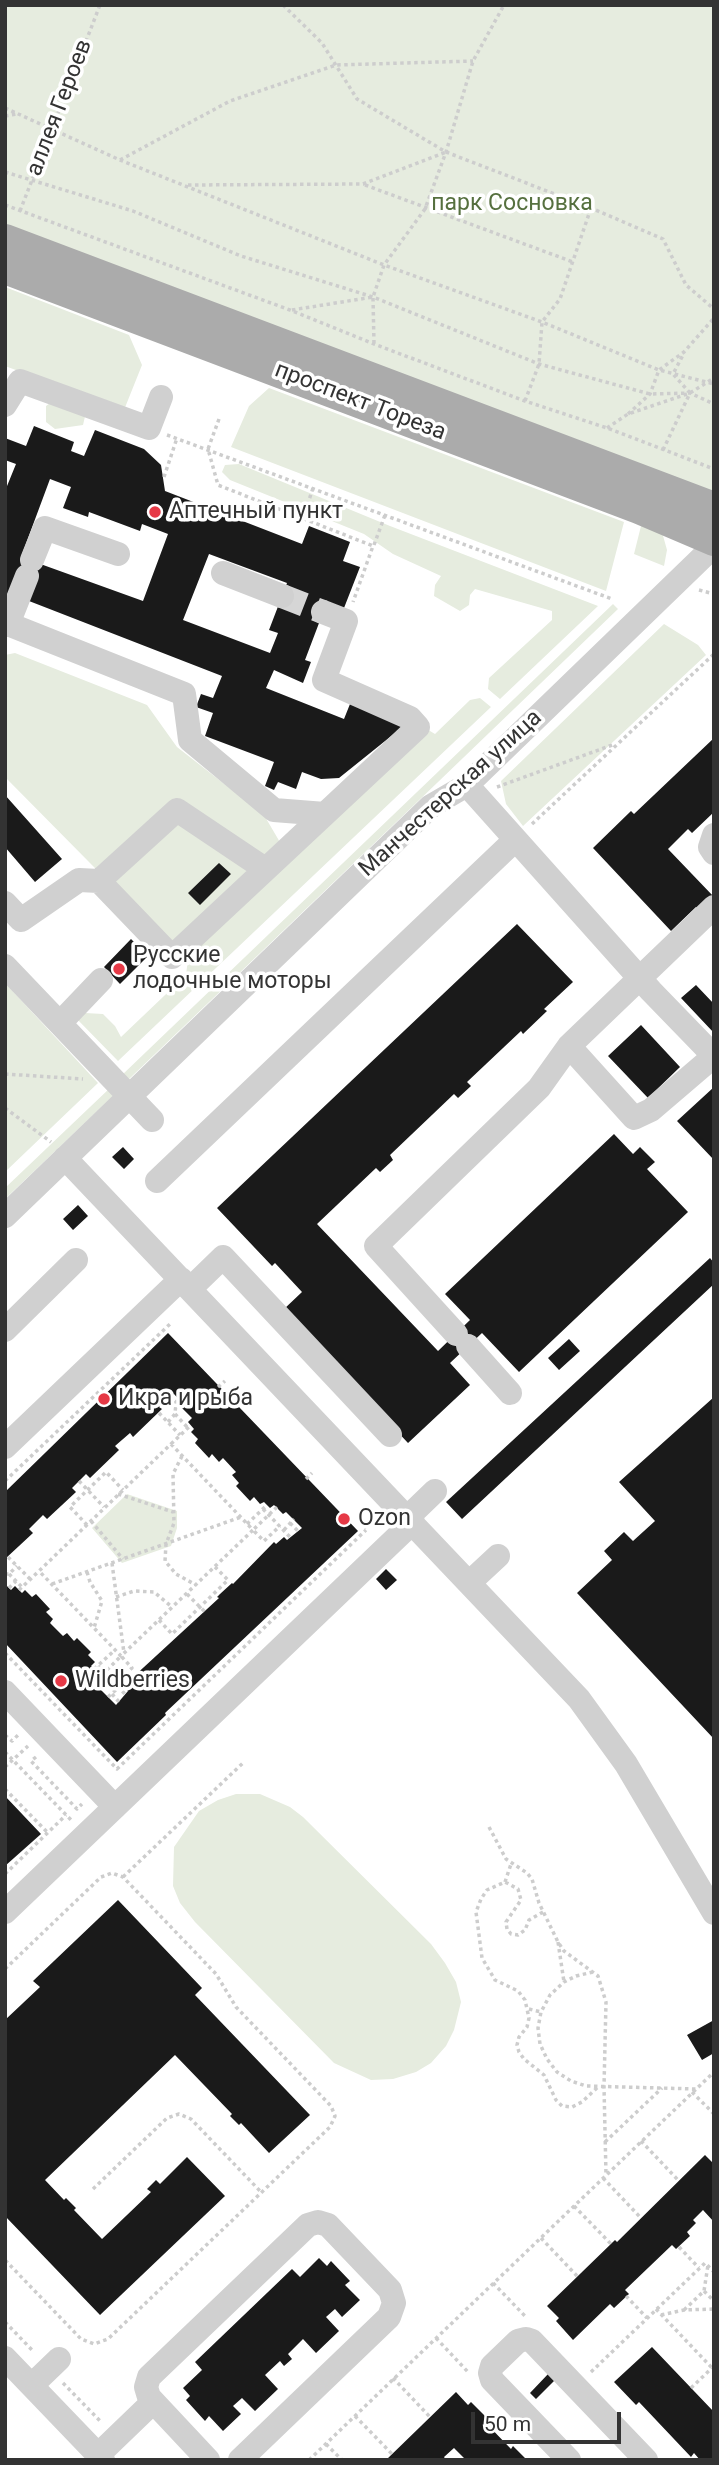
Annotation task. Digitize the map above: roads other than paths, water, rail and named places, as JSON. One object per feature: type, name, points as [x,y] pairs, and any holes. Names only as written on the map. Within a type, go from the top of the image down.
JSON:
[{"type":"main road","name":"проспект Тореза","points":[[5,240],[714,508]]},
{"type":"main road","name":"проспект Тореза","points":[[5,268],[639,508],[714,540]]},
{"type":"street","points":[[5,405],[20,381],[149,428],[161,397]]},
{"type":"street","points":[[118,554],[45,528],[7,624],[184,694],[190,740],[274,810],[325,814]]},
{"type":"street","name":"Манчестерская улица","points":[[5,1216],[57,1149],[130,1097],[431,806],[471,790],[714,546]]},
{"type":"street","points":[[223,573],[282,596]]},
{"type":"street","points":[[5,903],[21,920],[79,880],[99,881],[172,957],[418,727],[410,718],[324,680],[346,621],[323,612]]},
{"type":"street","points":[[471,790],[639,978],[714,1056],[651,1110],[634,1118],[569,1046]]},
{"type":"street","points":[[99,881],[177,810],[265,869]]},
{"type":"street","points":[[714,835],[710,847],[714,853]]},
{"type":"street","points":[[157,1181],[515,840]]},
{"type":"street","points":[[510,1393],[376,1246],[539,1088],[569,1046],[714,907]]},
{"type":"street","points":[[5,966],[152,1120]]},
{"type":"street","points":[[60,1023],[101,980]]},
{"type":"street","points":[[57,1149],[556,1672],[626,1764],[714,1913]]},
{"type":"street","points":[[5,1447],[185,1284],[223,1256],[390,1435]]},
{"type":"street","points":[[5,1330],[76,1260]]},
{"type":"street","points":[[5,1912],[410,1520],[435,1491]]},
{"type":"street","points":[[470,1582],[498,1556]]},
{"type":"street","points":[[5,1692],[115,1807]]},
{"type":"street","points":[[208,2460],[149,2397],[146,2387],[149,2377],[308,2225],[318,2222],[328,2225],[390,2290],[394,2304],[389,2317],[240,2460]]},
{"type":"street","points":[[569,2460],[492,2379],[492,2366],[518,2341],[532,2341],[646,2460]]},
{"type":"street","points":[[5,2358],[47,2371],[106,2451],[153,2402]]},
{"type":"tunnel","points":[[282,596],[323,612]]},
{"type":"place","name":"Аптечный пункт","points":[[155,512]]},
{"type":"place","name":"Русские лодочные моторы","points":[[119,969]]},
{"type":"place","name":"Икра и рыба","points":[[104,1399]]},
{"type":"place","name":"Ozon","points":[[344,1519]]},
{"type":"place","name":"Wildberries","points":[[61,1681]]},
{"type":"park label","name":"парк Сосновка","points":[[512,204]]}]
